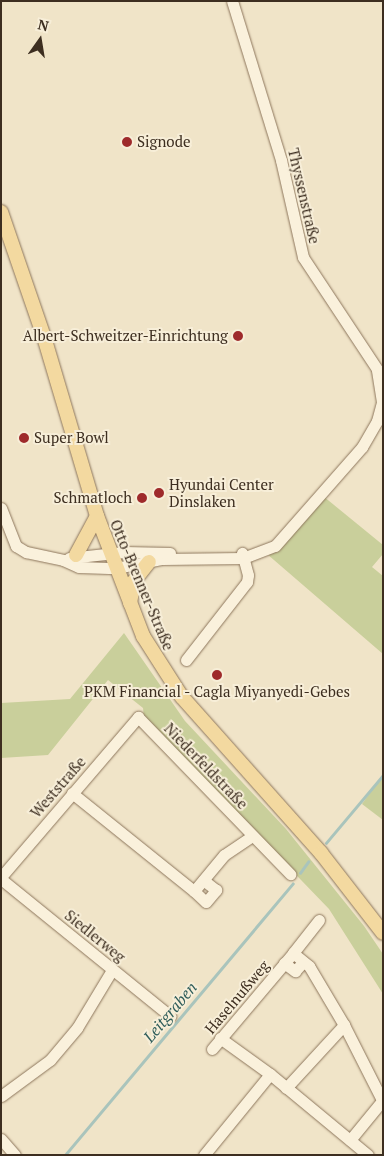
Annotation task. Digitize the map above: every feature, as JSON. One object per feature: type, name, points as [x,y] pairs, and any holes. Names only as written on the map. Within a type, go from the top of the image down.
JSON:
[{"type":"main road","name":"Otto-Brenner-Straße","points":[[1,212],[44,337],[96,516],[109,554],[159,666],[182,698],[321,853],[383,933]]},
{"type":"main road","points":[[76,555],[96,516]]},
{"type":"main road","points":[[130,604],[134,581],[149,562]]},
{"type":"street","name":"Thyssenstraße","points":[[1,508],[16,546],[30,554],[63,560],[79,567],[116,568],[149,562],[242,556],[290,531],[371,436],[381,411],[381,385],[377,368],[303,257],[280,160],[232,1]]},
{"type":"street","name":"Thyssenstraße","points":[[63,560],[76,555],[109,554],[242,556]]},
{"type":"street","points":[[186,660],[247,582],[242,556]]},
{"type":"street","name":"Weststraße","points":[[1,878],[138,717]]},
{"type":"street","name":"Niederfeldstraße","points":[[138,717],[290,874]]},
{"type":"street","points":[[72,793],[206,902],[216,890],[203,880]]},
{"type":"street","points":[[194,891],[224,855],[252,836]]},
{"type":"street","name":"Siedlerweg","points":[[1,878],[170,1016]]},
{"type":"street","name":"Haselnußweg","points":[[212,1049],[319,920]]},
{"type":"street","points":[[293,953],[303,962],[344,1025],[382,1102],[350,1140]]},
{"type":"street","name":"Haselnußweg","points":[[284,963],[295,971],[303,962]]},
{"type":"street","points":[[1,1096],[50,1060],[77,1028],[112,970]]},
{"type":"street","points":[[286,1088],[344,1025]]},
{"type":"street","points":[[220,1038],[270,1074],[368,1155]]},
{"type":"street","points":[[204,1155],[270,1074]]},
{"type":"street","points":[[1,1139],[15,1155]]},
{"type":"green space","points":[[323,496],[383,545],[383,554],[372,567],[383,576],[383,654],[267,554]]},
{"type":"green space","points":[[124,633],[185,721],[286,829],[364,926],[383,954],[383,994],[329,909],[144,717],[143,708],[108,680],[48,755],[1,758],[1,703],[70,699]]},
{"type":"green space","points":[[383,774],[383,820],[362,804]]},
{"type":"waterway","name":"Leitgraben","points":[[326,843],[383,775]]},
{"type":"waterway","name":"Leitgraben","points":[[300,873],[308,862]]},
{"type":"waterway","name":"Leitgraben","points":[[65,1155],[292,884]]},
{"type":"place","name":"Signode","points":[[127,142]]},
{"type":"place","name":"Albert-Schweitzer-Einrichtung","points":[[238,336]]},
{"type":"place","name":"Super Bowl","points":[[24,438]]},
{"type":"place","name":"Hyundai Center Dinslaken","points":[[159,493]]},
{"type":"place","name":"Schmatloch","points":[[142,498]]},
{"type":"place","name":"PKM Financial - Cagla Miyanyedi-Gebes","points":[[217,675]]}]
